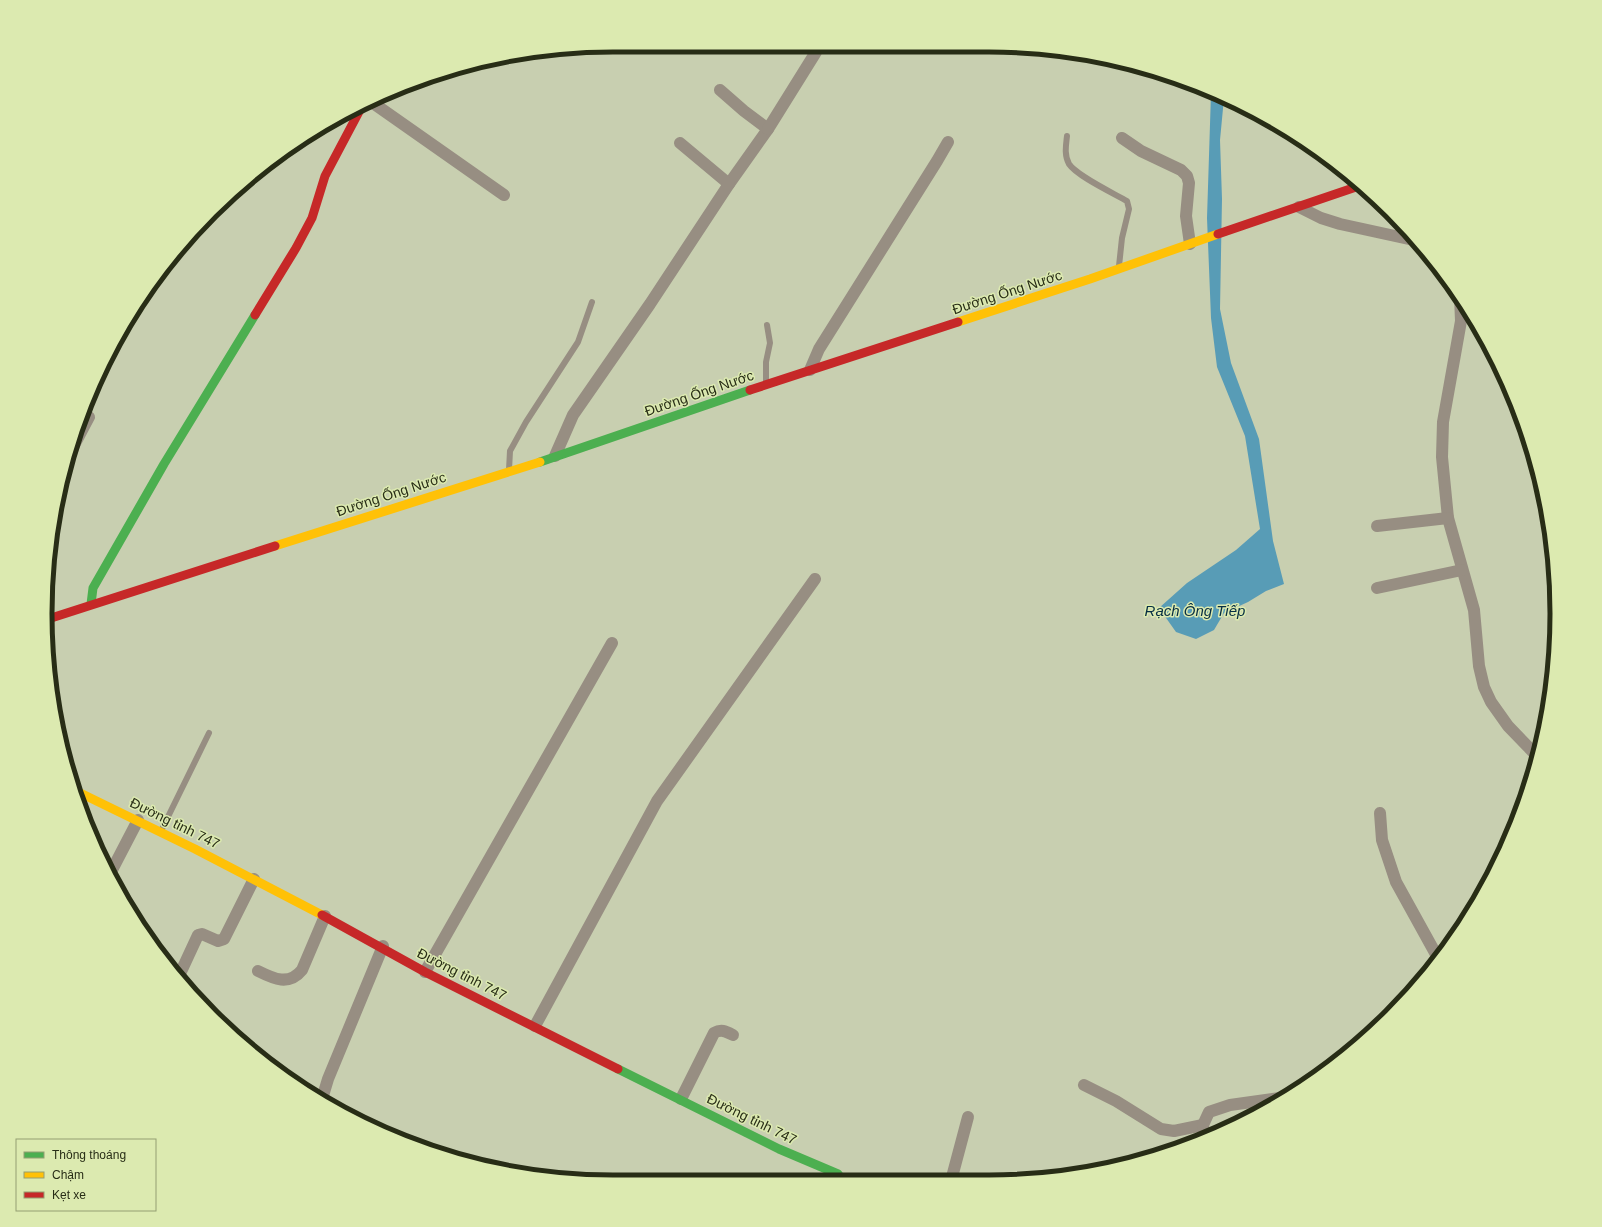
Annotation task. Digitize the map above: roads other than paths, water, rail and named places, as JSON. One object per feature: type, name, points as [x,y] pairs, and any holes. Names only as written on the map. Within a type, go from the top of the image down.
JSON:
[{"type":"street","points":[[555,456],[573,415],[650,304],[729,184],[768,129],[816,52]]},
{"type":"street","points":[[720,90],[768,129]]},
{"type":"street","points":[[376,105],[504,195]]},
{"type":"street","points":[[91,604],[93,588],[108,560],[164,464],[296,248],[312,218],[325,176],[358,114]]},
{"type":"street","points":[[1122,138],[1141,151],[1182,170],[1187,176],[1189,183],[1186,216],[1190,244]]},
{"type":"street","points":[[810,370],[819,348],[938,161],[948,142]]},
{"type":"street","points":[[680,143],[729,184]]},
{"type":"street","name":"Đường Ống Nước","points":[[52,618],[508,472],[810,370],[1118,270],[1206,238],[1355,188]]},
{"type":"street","points":[[1299,207],[1321,218],[1340,224],[1407,239]]},
{"type":"street","points":[[1461,311],[1461,321],[1443,429],[1442,457],[1448,518],[1474,610],[1479,666],[1484,687],[1491,702],[1508,726],[1533,752]]},
{"type":"street","points":[[86,423],[89,417]]},
{"type":"street","points":[[1377,526],[1448,518]]},
{"type":"street","points":[[1377,588],[1462,570]]},
{"type":"street","points":[[535,1026],[657,801],[815,579]]},
{"type":"street","points":[[426,972],[612,644]]},
{"type":"street","name":"Đường tỉnh 747","points":[[82,794],[254,878],[383,946],[426,972],[779,1149],[839,1175]]},
{"type":"street","points":[[1380,813],[1382,840],[1396,882],[1435,953]]},
{"type":"street","points":[[113,868],[138,820]]},
{"type":"street","points":[[181,972],[198,936],[202,934],[218,941],[224,939],[254,878]]},
{"type":"street","points":[[258,971],[272,979],[283,980],[298,975],[302,970],[325,916]]},
{"type":"street","points":[[324,1094],[328,1079],[383,946]]},
{"type":"street","points":[[681,1099],[714,1033],[718,1030],[725,1031],[732,1035]]},
{"type":"street","points":[[1084,1085],[1116,1101],[1161,1129],[1174,1131],[1203,1130],[1209,1112],[1230,1105],[1270,1099]]},
{"type":"street","points":[[953,1175],[968,1117]]},
{"type":"lane","points":[[1067,136],[1065,151],[1069,163],[1076,171],[1127,201],[1128,209],[1122,238],[1118,270]]},
{"type":"lane","points":[[508,472],[510,452],[526,422],[578,342],[592,302]]},
{"type":"lane","points":[[766,385],[766,362],[770,343],[767,325]]},
{"type":"lane","points":[[161,832],[209,733]]},
{"type":"water","name":"Rạch Ông Tiếp","points":[[1211,98],[1223,104],[1220,140],[1222,199],[1220,309],[1231,363],[1259,439],[1273,541],[1284,584],[1266,591],[1248,602],[1224,613],[1214,630],[1196,639],[1176,632],[1159,608],[1187,583],[1236,550],[1260,529],[1245,436],[1217,367],[1211,318],[1207,218]]}]
